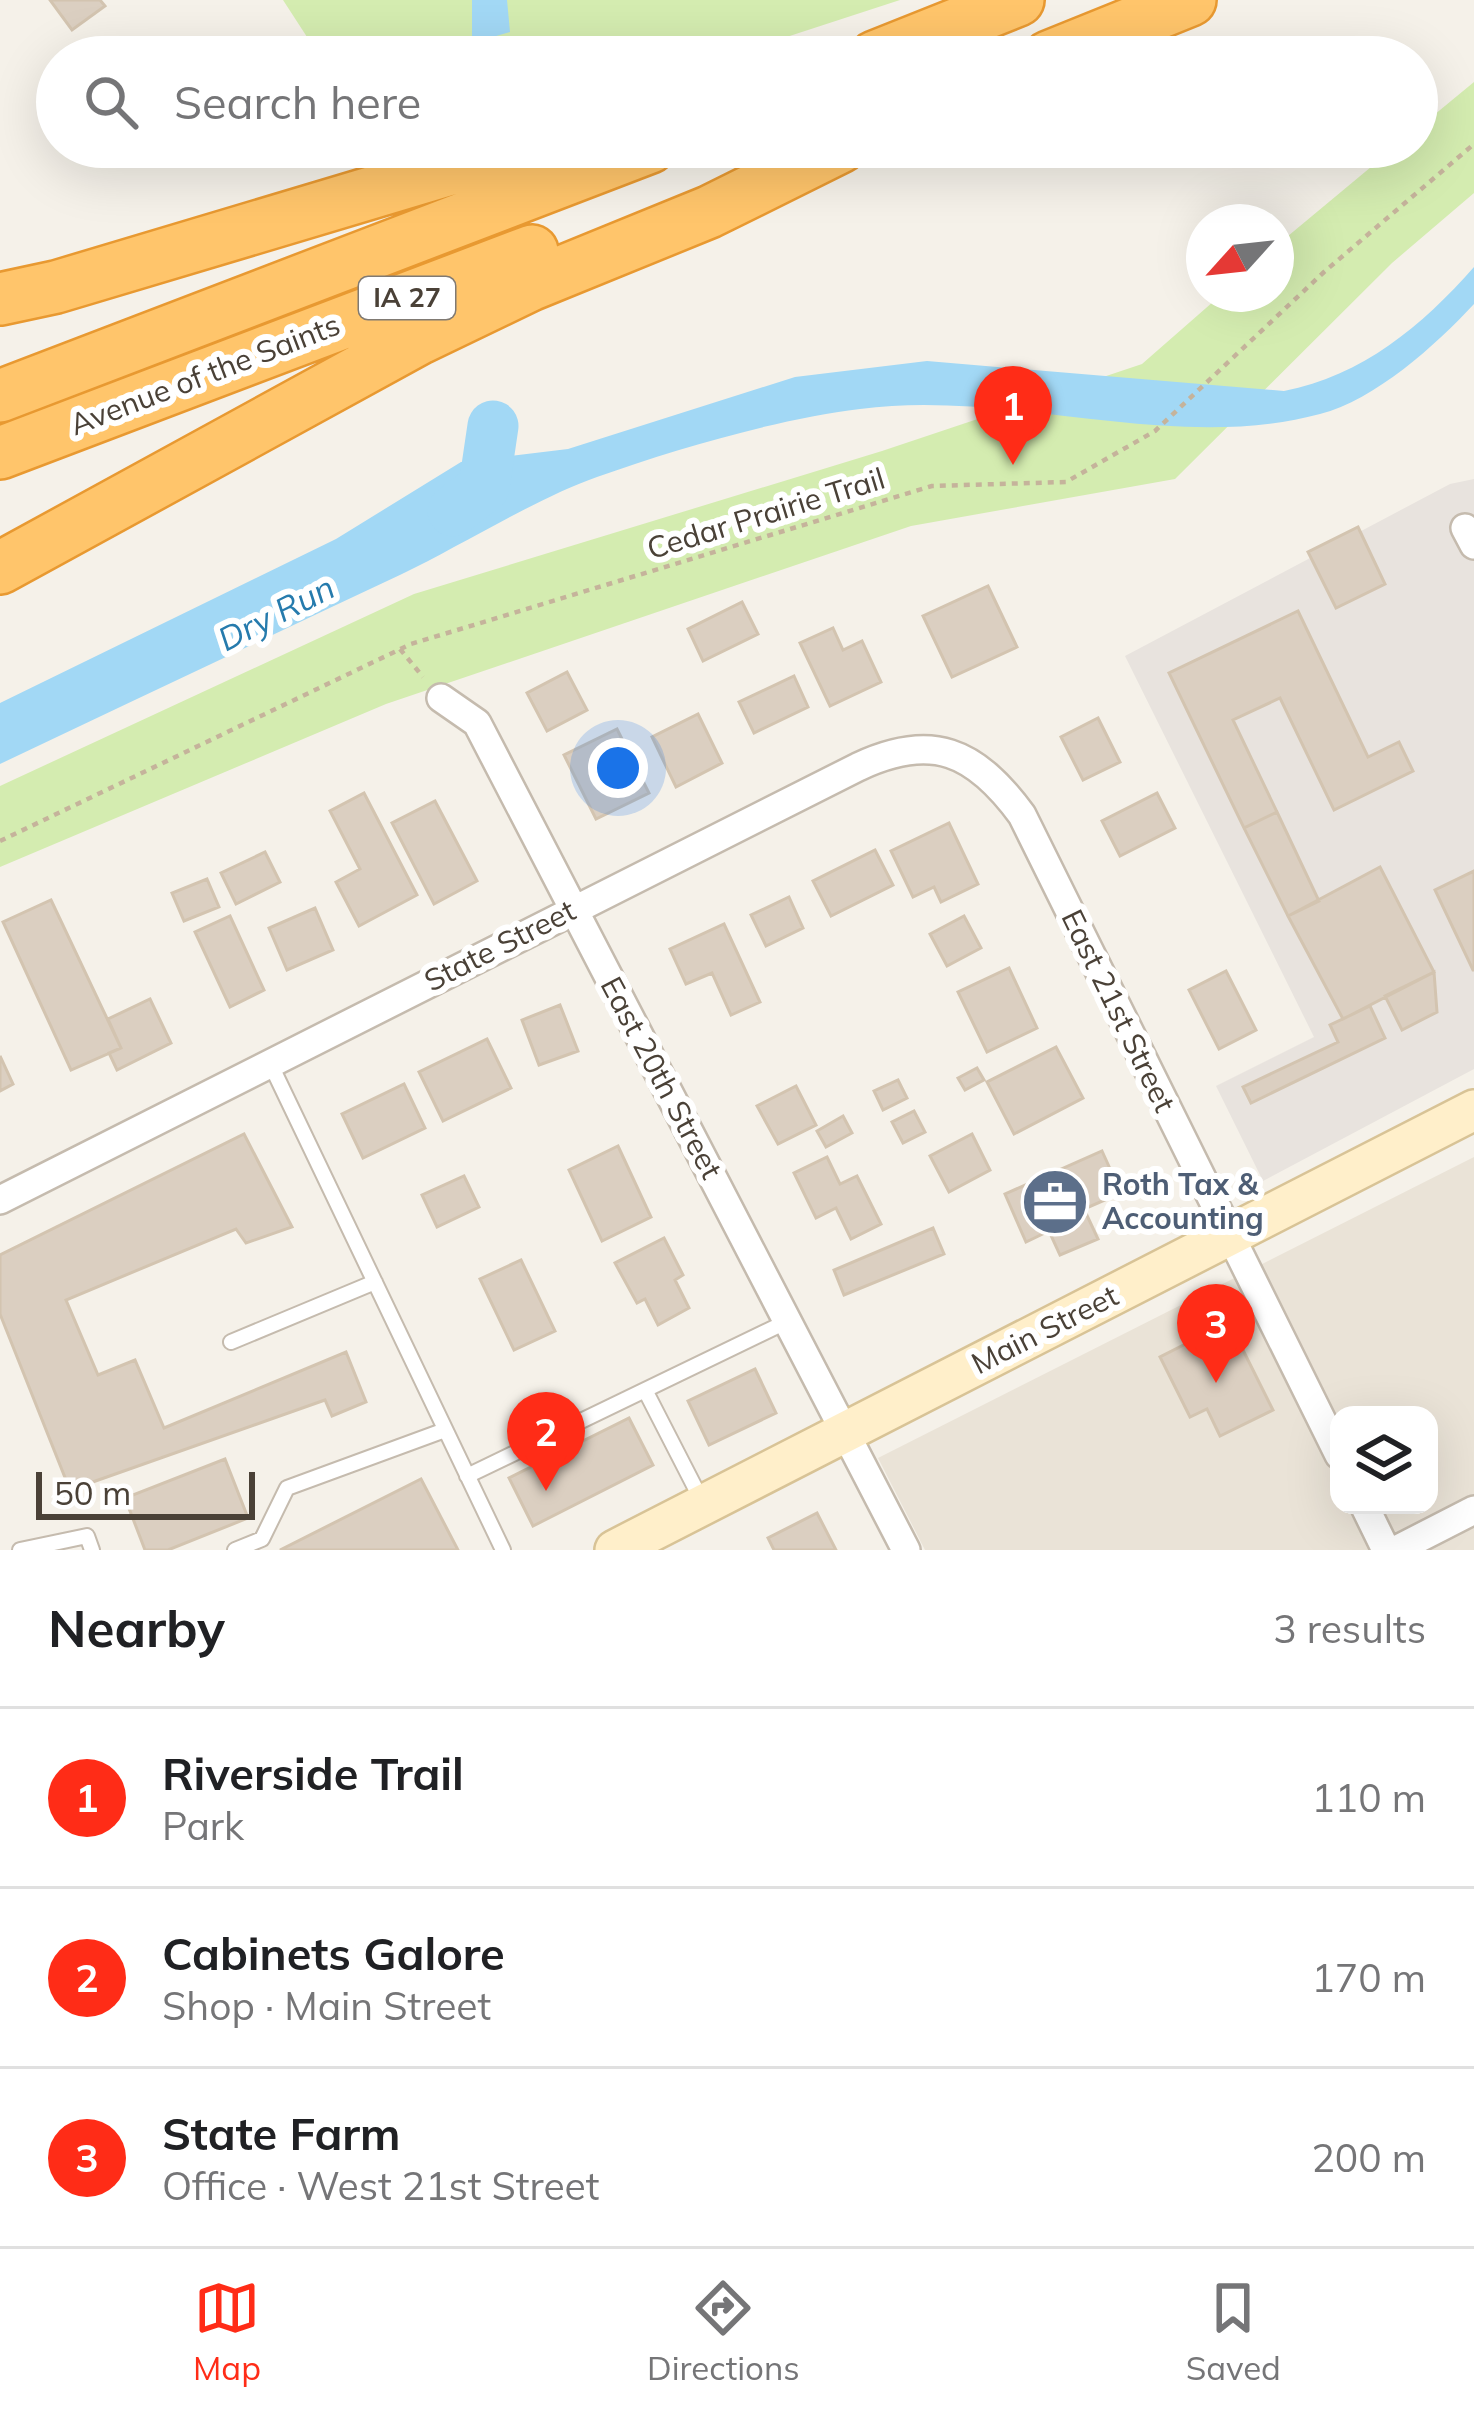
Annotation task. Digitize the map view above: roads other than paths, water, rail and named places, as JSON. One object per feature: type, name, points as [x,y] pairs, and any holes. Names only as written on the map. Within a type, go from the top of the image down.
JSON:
[{"type":"highway","points":[[928,36],[1018,0]]},
{"type":"highway","points":[[1101,36],[1190,0]]},
{"type":"highway","points":[[922,36],[940,31]]},
{"type":"highway","points":[[0,299],[452,168]]},
{"type":"highway","name":"Avenue of the Saints","points":[[0,396],[595,168]]},
{"type":"highway","name":"Avenue of the Saints","points":[[0,453],[759,168]]},
{"type":"highway","points":[[0,568],[420,338],[530,285],[709,212],[798,168]]},
{"type":"main road","name":"Main Street","points":[[615,1550],[1474,1110]]},
{"type":"street","name":"East 20th Street","points":[[441,698],[477,723],[906,1550]]},
{"type":"street","name":"State Street","points":[[0,1200],[889,753],[915,747],[965,758],[1003,789]]},
{"type":"street","name":"East 21st Street","points":[[1003,789],[1022,815],[1330,1437]]},
{"type":"street","points":[[1396,1550],[1474,1510]]},
{"type":"street","points":[[1368,1514],[1386,1550]]},
{"type":"lane","points":[[269,1063],[502,1550]]},
{"type":"lane","points":[[231,1342],[375,1282]]},
{"type":"lane","points":[[467,1476],[788,1321]]},
{"type":"lane","points":[[645,1390],[704,1504]]},
{"type":"lane","points":[[235,1550],[262,1539],[287,1488],[445,1430]]},
{"type":"lane","points":[[20,1550],[87,1536],[92,1550]]},
{"type":"water","points":[[472,0],[507,0],[510,32],[472,36]]},
{"type":"water","points":[[1474,267],[1474,304],[1403,369],[1341,407],[1264,424],[1207,427],[917,405],[828,414],[727,436],[574,486],[402,574],[0,764],[0,703],[336,539],[461,462],[568,449],[795,377],[927,361],[1284,391],[1339,374],[1389,346]]},
{"type":"waterway","name":"Dry Run","points":[[453,511],[484,487],[493,426]]},
{"type":"place","name":"Riverside Trail","points":[[1013,465]]},
{"type":"place","name":"Roth Tax & Accounting","points":[[1055,1202]]},
{"type":"place","name":"State Farm","points":[[1216,1383]]},
{"type":"place","name":"Cabinets Galore","points":[[546,1491]]}]
